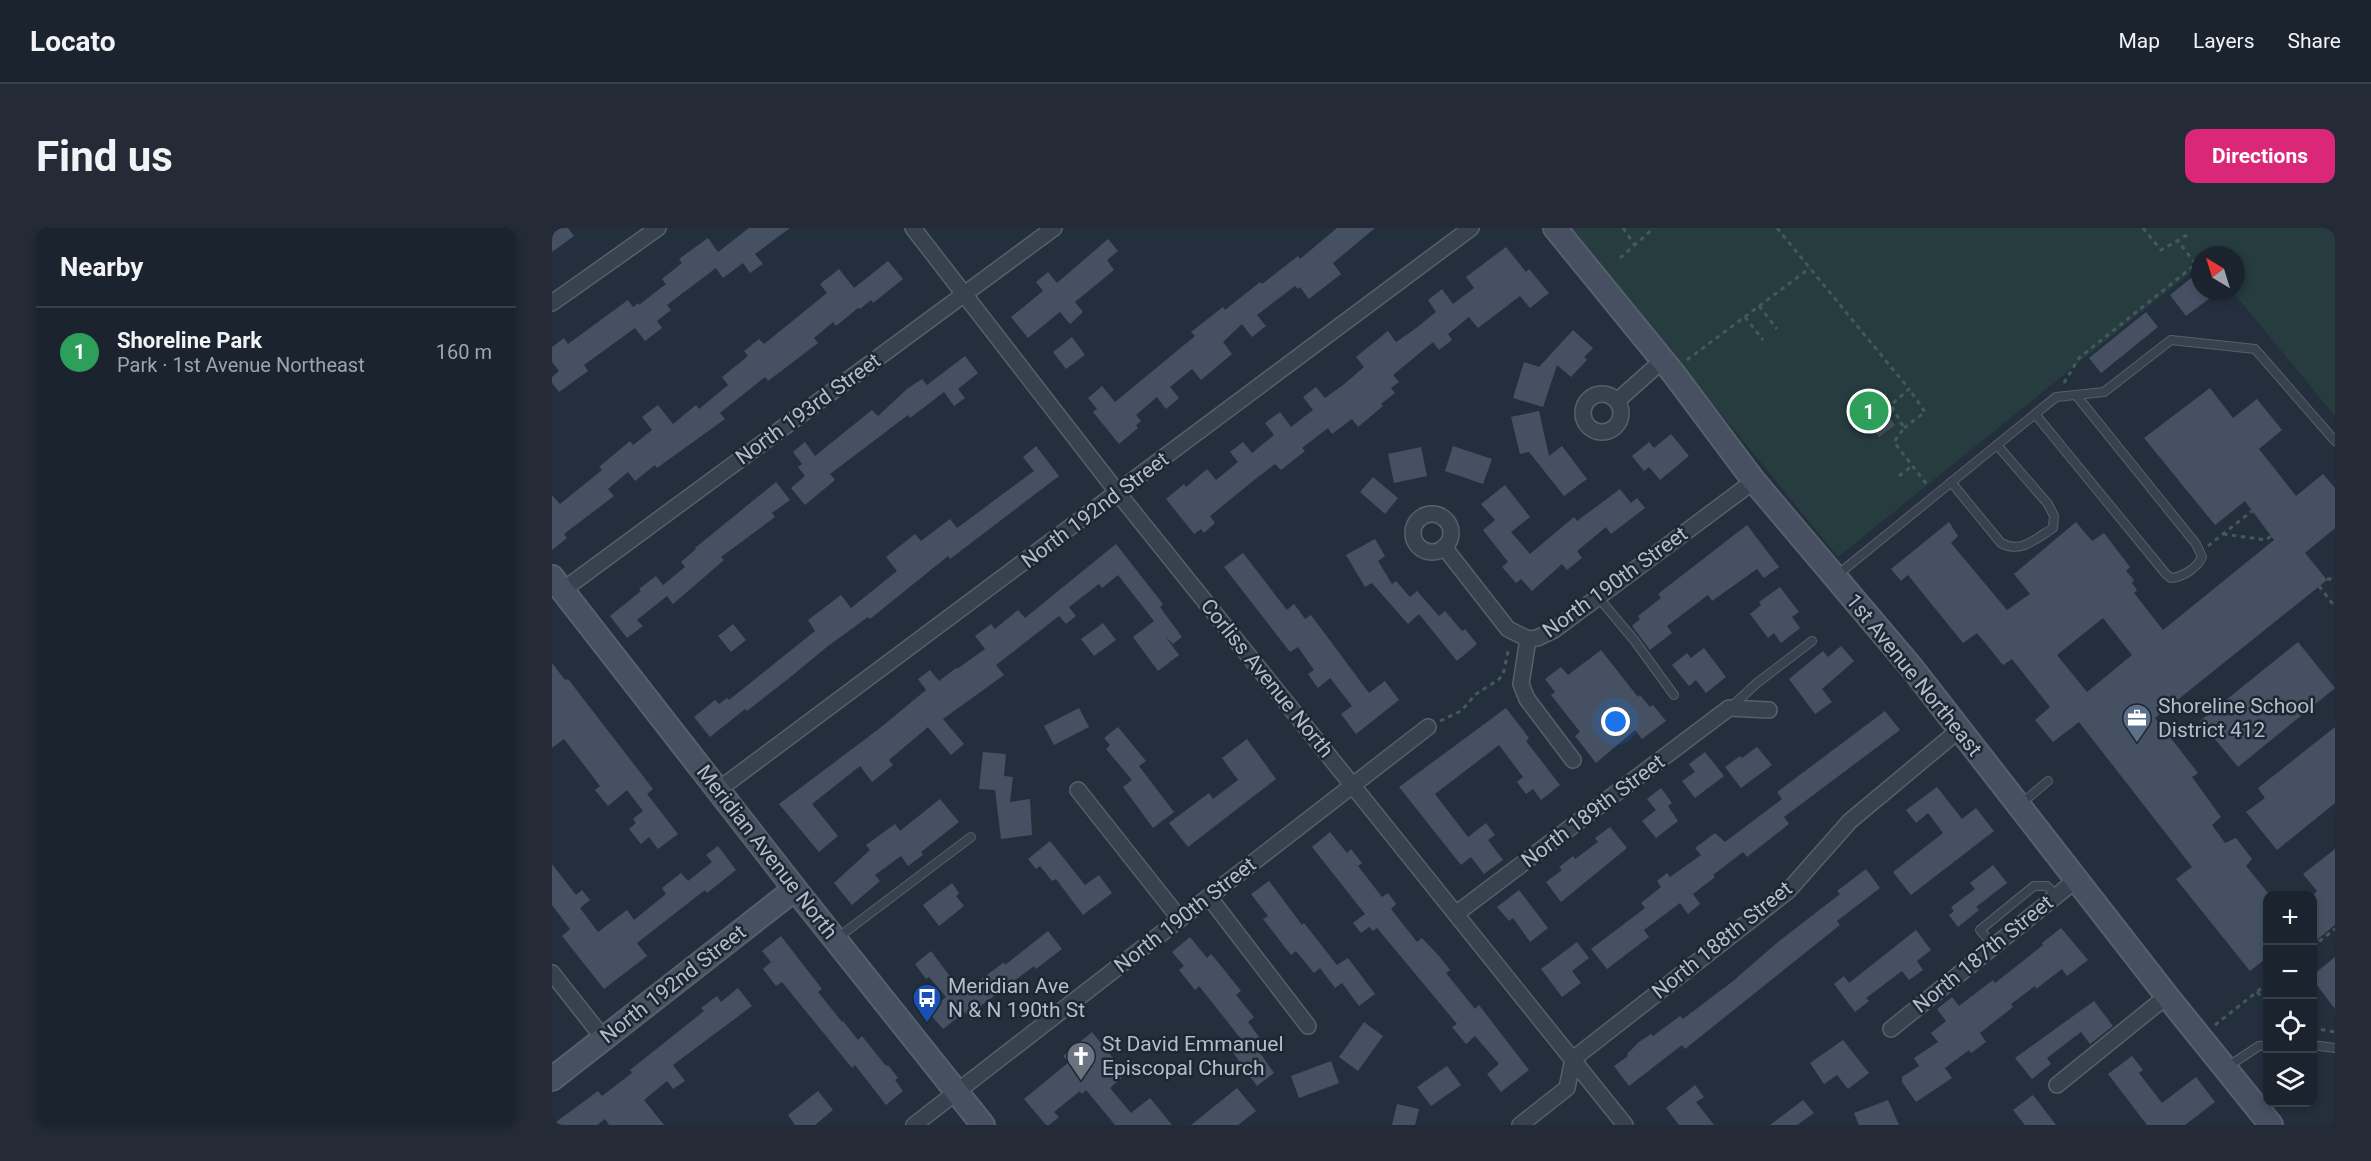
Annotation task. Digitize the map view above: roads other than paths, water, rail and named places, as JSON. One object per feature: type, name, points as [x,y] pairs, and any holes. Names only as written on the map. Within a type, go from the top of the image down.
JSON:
[{"type":"street","points":[[552,303],[658,228]]},
{"type":"street","name":"Corliss Avenue North","points":[[913,228],[1118,493],[1625,1125]]},
{"type":"street","name":"North 193rd Street","points":[[557,584],[965,294],[1054,228]]},
{"type":"street","name":"North 192nd Street","points":[[718,790],[1471,228]]},
{"type":"street","name":"1st Avenue Northeast","points":[[1555,228],[1663,360],[1754,481],[1912,668],[2167,996],[2271,1125]]},
{"type":"street","points":[[1617,401],[1663,360]]},
{"type":"street","name":"North 190th Street","points":[[1574,760],[1527,699],[1521,684],[1528,639],[1537,638],[1554,630],[1754,481]]},
{"type":"street","points":[[1444,548],[1508,629],[1528,639]]},
{"type":"street","name":"Meridian Avenue North","points":[[557,584],[983,1125]]},
{"type":"street","points":[[1729,708],[1769,710]]},
{"type":"street","name":"North 189th Street","points":[[1457,913],[1729,708]]},
{"type":"street","name":"North 190th Street","points":[[914,1125],[1428,727]]},
{"type":"street","name":"North 188th Street","points":[[1573,1059],[1788,891],[1850,821],[1959,730]]},
{"type":"street","points":[[1078,790],[1180,919]]},
{"type":"street","name":"North 187th Street","points":[[1891,1029],[2076,880]]},
{"type":"street","name":"North 192nd Street","points":[[552,1079],[795,889]]},
{"type":"street","points":[[1209,897],[1308,1026]]},
{"type":"street","points":[[552,973],[604,1039]]},
{"type":"street","points":[[2057,1085],[2167,996]]},
{"type":"street","points":[[1520,1125],[1568,1088],[1573,1059]]},
{"type":"lane","points":[[1835,577],[2056,397],[2104,392],[2171,340],[2255,349],[2335,441]]},
{"type":"lane","points":[[2035,414],[2171,579],[2199,565],[2202,557],[2196,544],[2076,395]]},
{"type":"lane","points":[[1951,482],[2001,543],[2010,548],[2019,548],[2053,528],[2054,516],[2048,504],[1997,445]]},
{"type":"lane","points":[[1598,597],[1674,695]]},
{"type":"lane","name":"North 189th Street","points":[[1729,708],[1757,683],[1812,641]]},
{"type":"lane","points":[[2018,806],[2048,781]]},
{"type":"lane","points":[[835,939],[971,837]]},
{"type":"lane","points":[[2226,1068],[2263,1046]]},
{"type":"lane","points":[[2317,1046],[2335,1048]]},
{"type":"place","name":"Shoreline Park","points":[[1869,411]]},
{"type":"place","name":"Shoreline School District 412","points":[[2137,744]]},
{"type":"place","name":"Meridian Ave N & N 190th St","points":[[927,1024]]},
{"type":"place","name":"St David Emmanuel Episcopal Church","points":[[1081,1082]]}]
